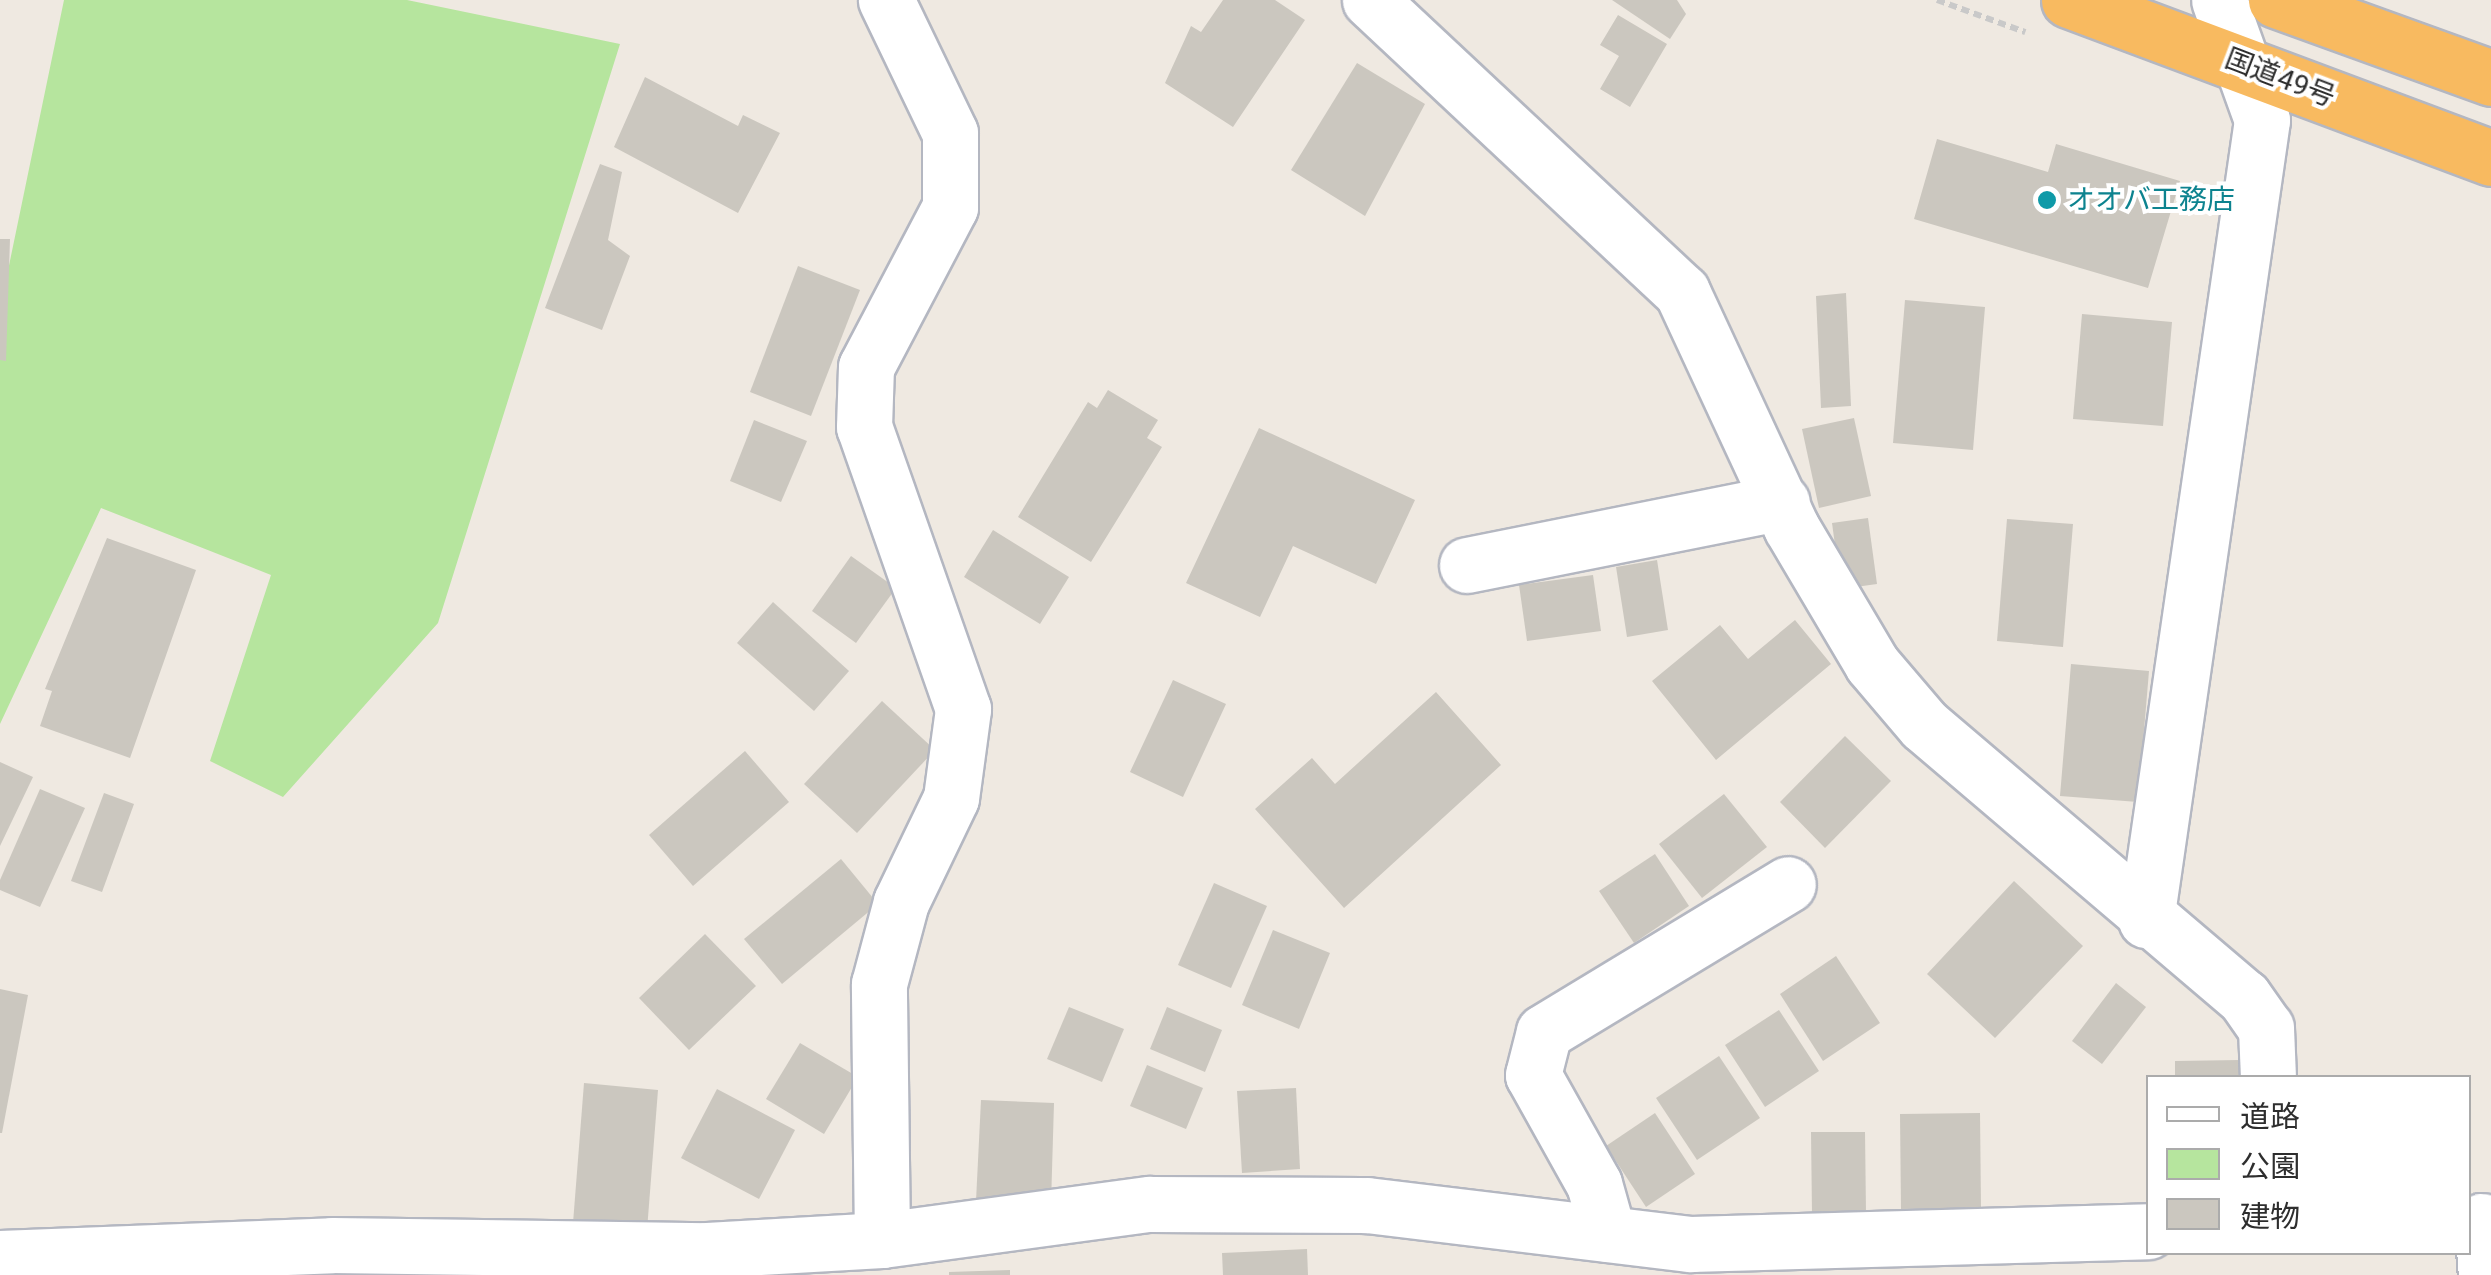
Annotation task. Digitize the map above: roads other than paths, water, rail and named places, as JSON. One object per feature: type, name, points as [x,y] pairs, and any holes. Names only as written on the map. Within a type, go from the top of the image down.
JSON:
[{"type":"highway","name":"国道49号","points":[[2068,0],[2491,158]]},
{"type":"highway","points":[[2276,0],[2491,78]]},
{"type":"street","points":[[882,1240],[879,984],[901,902],[951,798],[963,709],[864,427],[866,367],[950,207],[950,133],[886,0]]},
{"type":"street","points":[[1370,0],[1682,292],[1782,502],[1847,625],[1924,725],[2146,920],[2260,1014],[2268,1075]]},
{"type":"street","points":[[2146,920],[2262,120],[2219,0]]},
{"type":"street","points":[[1467,566],[1782,502]]},
{"type":"street","points":[[1608,1234],[1594,1184],[1533,1075],[1544,1032],[1788,884]]},
{"type":"street","points":[[0,1258],[332,1245],[603,1264],[882,1240],[1150,1204],[1366,1206],[1608,1234],[1786,1246],[2146,1230]]},
{"type":"street","points":[[2480,1221],[2486,1275]]},
{"type":"place","name":"オオバ工務店","points":[[2047,200]]}]
